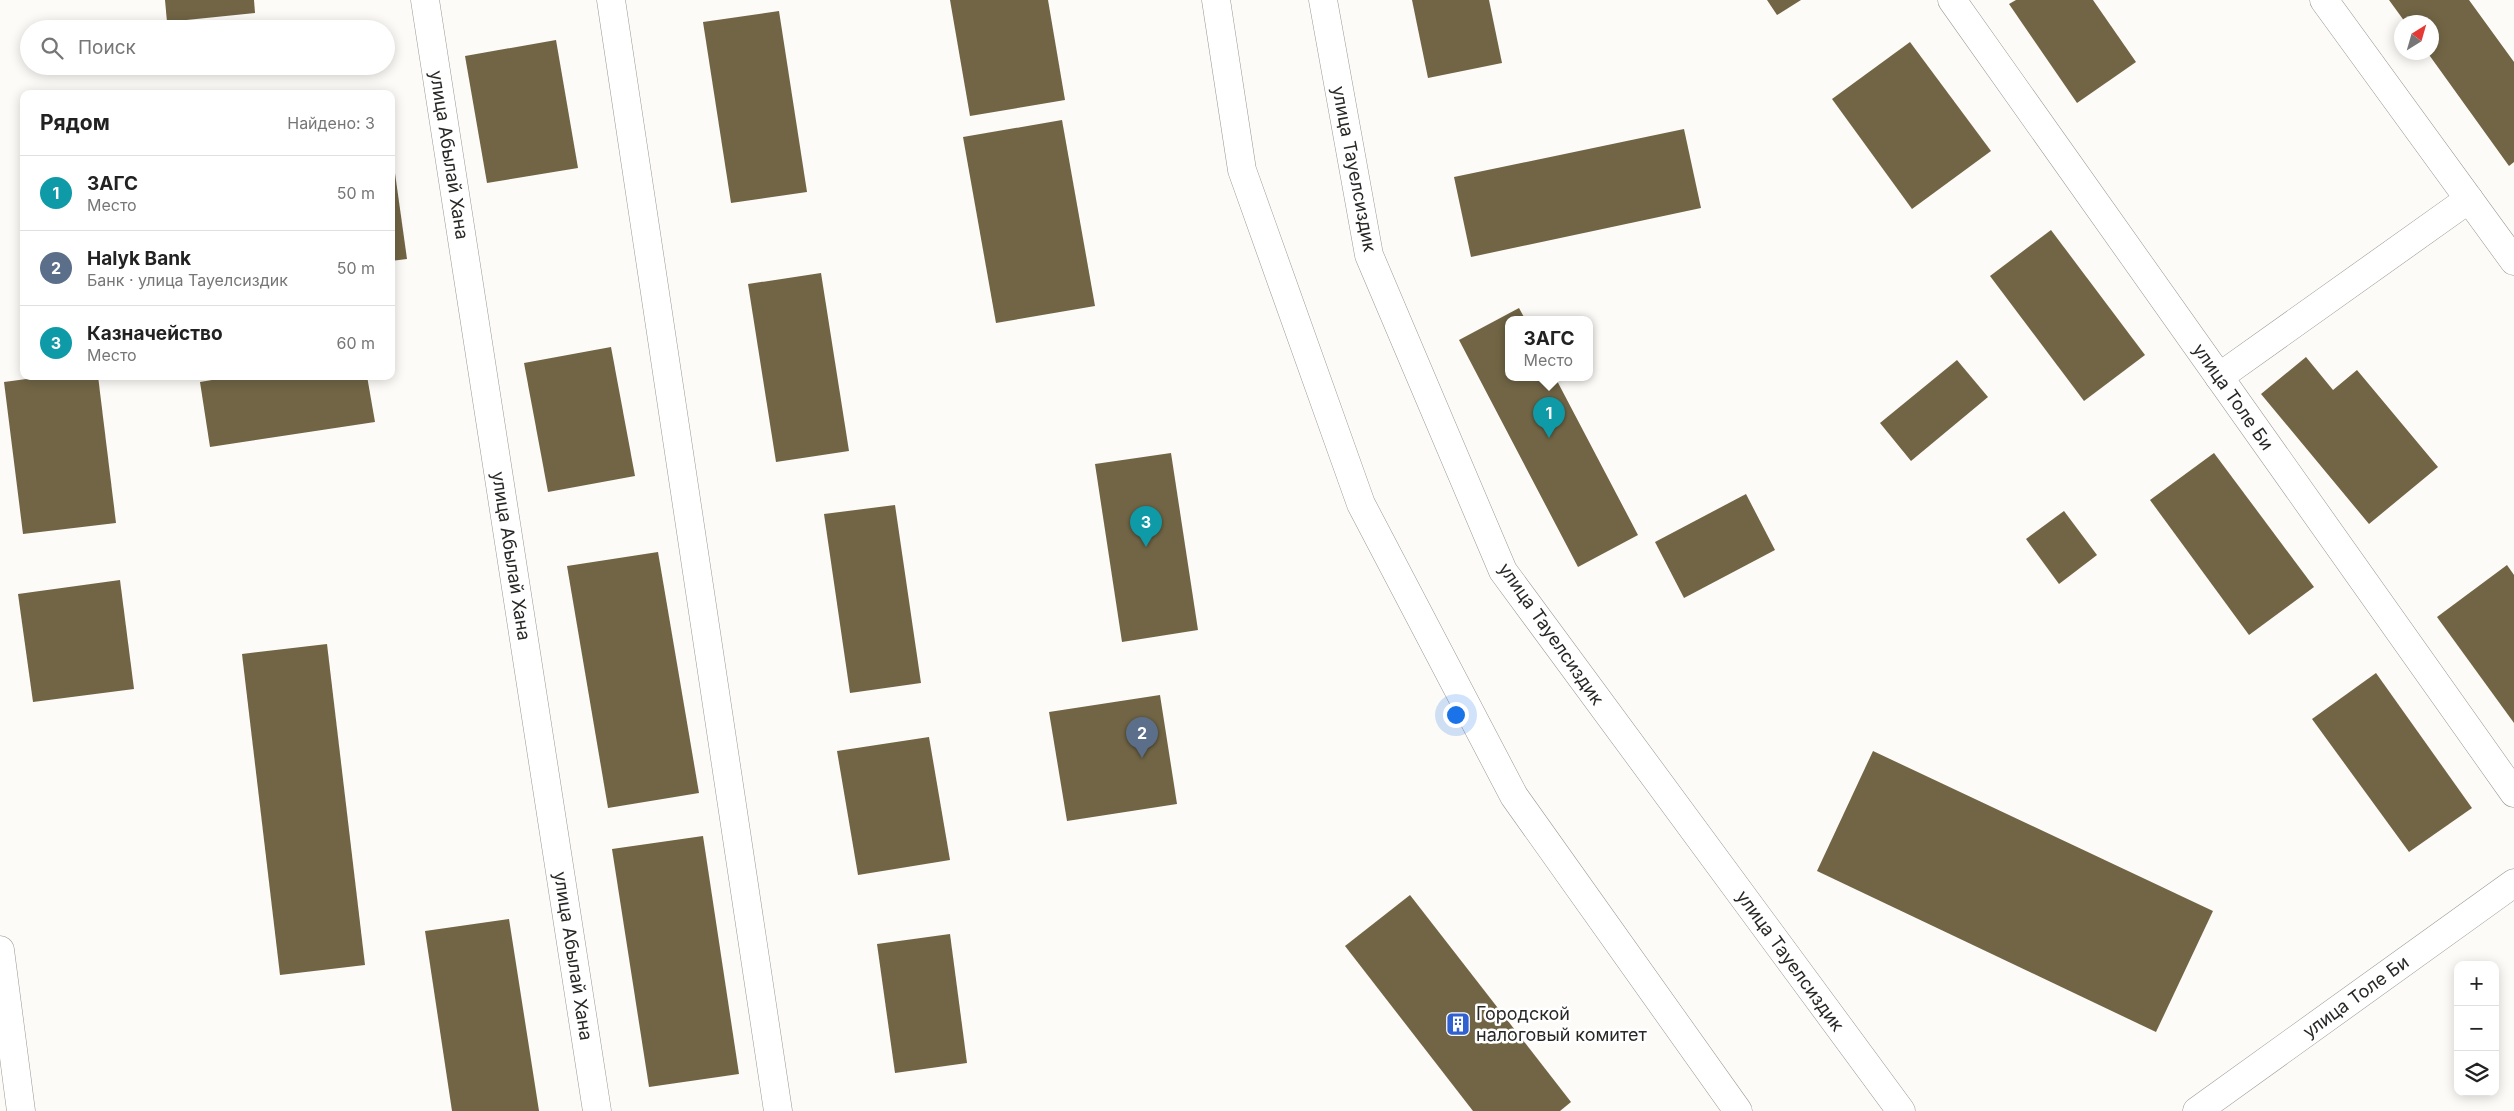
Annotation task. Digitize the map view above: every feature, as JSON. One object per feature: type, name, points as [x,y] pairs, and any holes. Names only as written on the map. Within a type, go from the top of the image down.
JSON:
[{"type":"street","name":"улица Абылай Хана","points":[[425,0],[597,1111]]},
{"type":"street","points":[[611,0],[778,1111]]},
{"type":"street","points":[[1216,0],[1242,170],[1361,504],[1514,796],[1738,1111]]},
{"type":"street","name":"улица Тауелсиздик","points":[[1323,0],[1369,255],[1503,571],[1901,1111]]},
{"type":"street","name":"улица Толе Би","points":[[1952,0],[2514,793]]},
{"type":"street","points":[[2324,0],[2514,260]]},
{"type":"street","points":[[2219,377],[2469,199]]},
{"type":"street","name":"улица Толе Би","points":[[2197,1111],[2514,883]]},
{"type":"street","points":[[0,950],[21,1111]]},
{"type":"building","points":[[165,0],[254,0],[255,13],[187,20],[167,20]]},
{"type":"building","points":[[950,0],[1048,0],[1065,100],[970,116]]},
{"type":"building","points":[[1412,0],[1489,0],[1502,63],[1428,78]]},
{"type":"building","points":[[1767,0],[1801,0],[1777,15]]},
{"type":"building","points":[[2016,0],[2093,0],[2136,62],[2077,103],[2009,4]]},
{"type":"building","points":[[2389,0],[2469,0],[2514,62],[2514,162],[2509,166],[2433,60],[2439,60],[2439,15],[2400,15]]},
{"type":"building","points":[[779,11],[807,192],[731,203],[703,22]]},
{"type":"building","points":[[556,40],[578,168],[487,183],[465,56]]},
{"type":"building","points":[[1910,42],[1991,151],[1912,209],[1832,99]]},
{"type":"building","points":[[1062,120],[1095,306],[996,323],[963,137]]},
{"type":"building","points":[[1684,129],[1701,208],[1471,257],[1454,177]]},
{"type":"building","points":[[395,173],[407,259],[395,260]]},
{"type":"building","points":[[2051,230],[2145,355],[2084,401],[1990,276]]},
{"type":"building","points":[[821,273],[849,451],[776,462],[748,284]]},
{"type":"building","points":[[1519,308],[1523,316],[1505,316],[1505,381],[1557,381],[1638,535],[1578,567],[1459,340]]},
{"type":"building","points":[[611,347],[635,476],[548,492],[524,363]]},
{"type":"building","points":[[2306,357],[2333,390],[2357,370],[2438,467],[2369,524],[2261,394]]},
{"type":"building","points":[[1957,360],[1988,397],[1911,461],[1880,423]]},
{"type":"building","points":[[20,380],[98,380],[116,523],[23,534],[4,382]]},
{"type":"building","points":[[212,380],[368,380],[375,422],[210,447],[200,382]]},
{"type":"building","points":[[1171,453],[1198,630],[1122,642],[1095,464]]},
{"type":"building","points":[[2214,453],[2314,587],[2249,635],[2150,500]]},
{"type":"building","points":[[1746,494],[1775,550],[1684,598],[1655,542]]},
{"type":"building","points":[[895,505],[921,683],[850,693],[824,514]]},
{"type":"building","points":[[2064,511],[2097,555],[2059,584],[2026,539]]},
{"type":"building","points":[[658,552],[699,793],[608,808],[567,566]]},
{"type":"building","points":[[2507,565],[2514,575],[2514,723],[2437,617]]},
{"type":"building","points":[[120,580],[134,689],[33,702],[18,594]]},
{"type":"building","points":[[327,644],[365,965],[280,975],[242,654]]},
{"type":"building","points":[[2376,673],[2472,808],[2409,852],[2312,719]]},
{"type":"building","points":[[1160,695],[1177,804],[1067,821],[1049,712]]},
{"type":"building","points":[[929,737],[950,860],[858,875],[837,751]]},
{"type":"building","points":[[1873,751],[2213,911],[2156,1032],[1817,871]]},
{"type":"building","points":[[703,836],[739,1074],[649,1087],[612,849]]},
{"type":"building","name":"Городской налоговый комитет","points":[[1410,895],[1571,1102],[1560,1111],[1473,1111],[1345,946]]},
{"type":"building","points":[[509,919],[539,1111],[452,1111],[425,931]]},
{"type":"building","points":[[950,934],[967,1063],[895,1073],[877,944]]},
{"type":"place","name":"ЗАГС","points":[[1549,438]]},
{"type":"place","name":"Казначейство","points":[[1146,547]]},
{"type":"place","name":"Halyk Bank","points":[[1142,758]]},
{"type":"place","name":"Городской налоговый комитет","points":[[1458,1024]]}]
